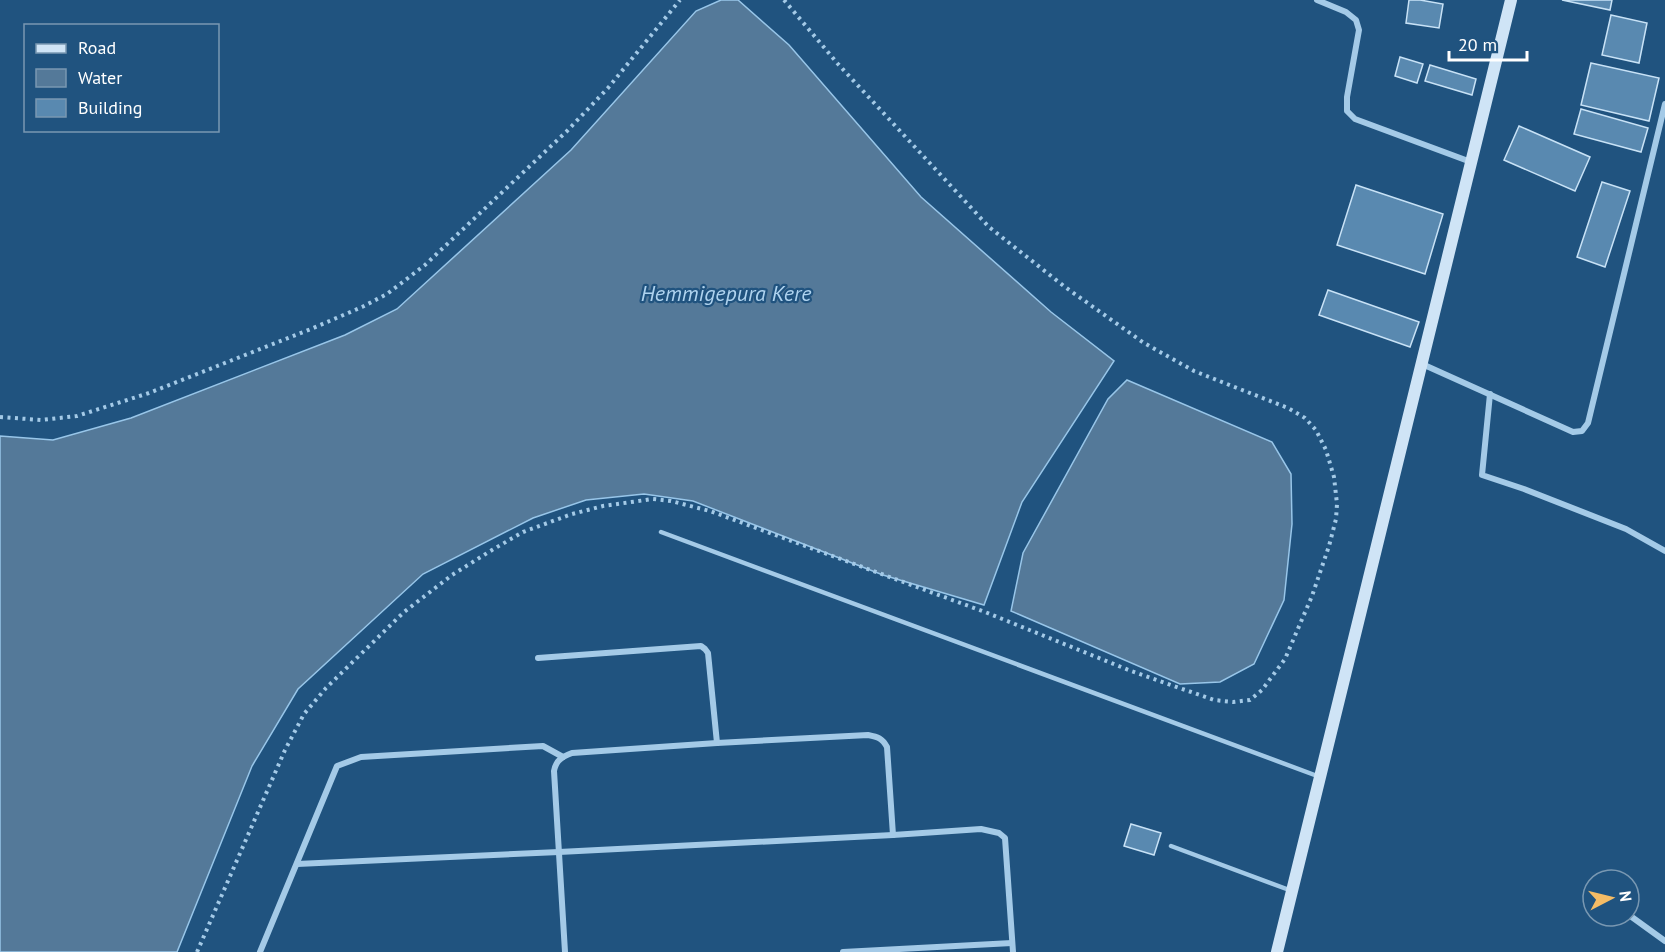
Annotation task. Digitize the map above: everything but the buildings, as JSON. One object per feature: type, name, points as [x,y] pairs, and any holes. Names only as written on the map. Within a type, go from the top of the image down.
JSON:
[{"type":"street","points":[[1317,0],[1346,12],[1356,20],[1359,30],[1347,97],[1347,111],[1355,119],[1471,162]]},
{"type":"street","points":[[1276,952],[1511,0]]},
{"type":"street","points":[[1422,363],[1573,432],[1582,431],[1588,423],[1665,104]]},
{"type":"street","points":[[1490,394],[1482,475],[1626,529],[1665,551]]},
{"type":"street","points":[[538,658],[701,646],[708,653],[717,743]]},
{"type":"street","points":[[565,952],[554,771],[556,763],[563,756],[572,753],[717,743],[868,735],[879,737],[887,747],[893,835]]},
{"type":"street","points":[[260,952],[337,766],[361,757],[543,747],[563,756]]},
{"type":"street","points":[[297,864],[981,829],[999,833],[1005,838],[1013,952]]},
{"type":"street","points":[[1641,924],[1665,942]]},
{"type":"street","points":[[843,952],[1012,943]]},
{"type":"lane","points":[[661,532],[1320,777]]},
{"type":"lane","points":[[1171,846],[1292,891]]},
{"type":"path","points":[[0,417],[41,420],[76,416],[149,393],[362,307],[387,294],[425,265],[567,131],[608,88],[681,0]]},
{"type":"path","points":[[197,952],[285,750],[304,714],[326,688],[404,612],[452,575],[523,532],[572,514],[603,506],[653,499],[688,504],[974,608],[1131,671],[1214,700],[1233,702],[1250,700],[1262,690],[1285,659],[1312,596],[1336,519],[1334,477],[1326,450],[1316,430],[1305,418],[1288,408],[1194,371],[1144,343],[1065,287],[989,226],[838,64],[784,0]]},
{"type":"water","name":"Hemmigepura Kere","points":[[721,0],[738,0],[789,45],[921,197],[1051,312],[1114,361],[1022,502],[984,605],[883,575],[693,501],[644,494],[586,500],[533,518],[423,574],[298,689],[252,766],[177,952],[0,952],[0,436],[53,440],[131,418],[345,335],[397,309],[571,150],[696,11]]},
{"type":"water","points":[[1127,380],[1272,442],[1291,474],[1292,524],[1284,600],[1254,664],[1220,682],[1180,684],[1011,611],[1023,553],[1108,399]]}]
